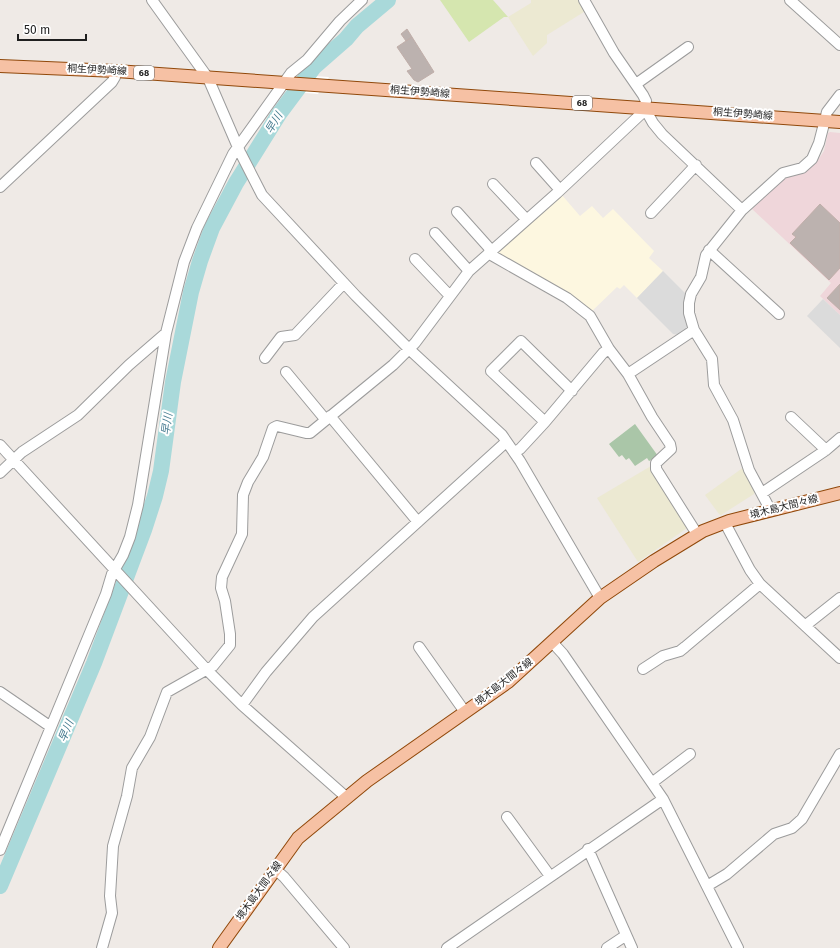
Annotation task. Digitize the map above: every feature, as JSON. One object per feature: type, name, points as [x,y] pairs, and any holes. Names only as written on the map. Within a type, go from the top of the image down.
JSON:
[{"type":"main road","name":"桐生伊勢崎線","points":[[0,66],[116,70],[208,78],[644,107],[840,122]]},
{"type":"main road","name":"境木島大間々線","points":[[219,948],[298,838],[346,798],[508,682],[600,598],[696,534],[725,523],[840,493]]},
{"type":"street","points":[[152,0],[208,78],[253,180],[262,195],[344,283],[409,349],[502,435],[514,452],[600,598]]},
{"type":"street","points":[[0,850],[130,538],[138,505],[166,333],[190,244],[208,204],[239,149],[286,83],[291,73],[307,60],[340,21],[362,0]]},
{"type":"street","points":[[102,948],[112,913],[110,896],[112,846],[127,796],[132,768],[150,737],[167,692],[213,666],[230,645],[230,634],[225,601],[221,588],[222,576],[242,534],[243,495],[248,482],[261,462],[273,428],[277,426],[308,434],[366,388],[409,349],[469,271],[640,116],[644,107],[645,98],[614,53],[584,0]]},
{"type":"street","points":[[791,0],[840,45]]},
{"type":"street","points":[[636,84],[688,47]]},
{"type":"street","points":[[0,186],[112,82],[115,77],[116,70]]},
{"type":"street","points":[[771,511],[749,470],[733,420],[714,385],[711,355],[694,330],[689,313],[689,303],[701,277],[706,255],[709,250],[746,207],[783,173],[802,168],[812,159],[817,149],[829,108],[840,95]]},
{"type":"street","points":[[644,107],[646,114],[662,134],[746,207]]},
{"type":"street","points":[[536,163],[560,190]]},
{"type":"street","points":[[651,213],[696,165]]},
{"type":"street","points":[[493,184],[526,219]]},
{"type":"street","points":[[457,212],[493,256],[567,298],[590,316],[608,349],[628,374],[671,447],[668,452],[656,463],[656,469],[696,534]]},
{"type":"street","points":[[435,233],[469,271]]},
{"type":"street","points":[[709,250],[779,314]]},
{"type":"street","points":[[415,259],[450,296]]},
{"type":"street","points":[[265,358],[281,337],[295,335],[344,283]]},
{"type":"street","points":[[628,374],[694,330]]},
{"type":"street","points":[[0,473],[22,452],[78,415],[129,365],[166,333]]},
{"type":"street","points":[[545,422],[491,371],[521,341],[572,391]]},
{"type":"street","points":[[514,452],[520,448],[545,422],[608,349]]},
{"type":"street","points":[[286,372],[328,417],[418,522]]},
{"type":"street","points":[[791,417],[826,450]]},
{"type":"street","points":[[762,493],[826,450],[840,438]]},
{"type":"street","points":[[242,705],[266,672],[313,617],[506,442]]},
{"type":"street","points":[[0,445],[207,670],[242,705],[346,798]]},
{"type":"street","points":[[725,523],[750,570],[760,584],[840,658]]},
{"type":"street","points":[[643,669],[663,656],[680,651],[760,584]]},
{"type":"street","points":[[806,625],[840,598]]},
{"type":"street","points":[[552,642],[563,654],[653,782],[738,948]]},
{"type":"street","points":[[419,647],[465,712]]},
{"type":"street","points":[[0,692],[51,727]]},
{"type":"street","points":[[653,782],[690,754]]},
{"type":"street","points":[[707,886],[727,874],[774,834],[792,828],[802,819],[837,766],[840,754]]},
{"type":"street","points":[[447,948],[588,849],[663,799]]},
{"type":"street","points":[[507,817],[550,876]]},
{"type":"street","points":[[588,849],[625,936],[632,948]]},
{"type":"street","points":[[275,869],[284,877],[344,948]]},
{"type":"street","points":[[607,948],[625,936]]},
{"type":"shaded area","points":[[531,0],[581,0],[587,10],[547,35],[547,43],[533,56],[508,17],[531,3]]},
{"type":"shaded area","points":[[828,133],[840,133],[840,315],[820,296],[831,283],[752,209],[786,176],[807,169],[818,160],[824,151]]},
{"type":"shaded area","points":[[561,194],[580,216],[592,206],[603,218],[613,209],[654,251],[649,258],[663,271],[637,298],[624,285],[620,289],[617,287],[590,313],[494,253]]},
{"type":"shaded area","points":[[663,271],[686,294],[683,311],[688,329],[679,335],[673,334],[637,298]]},
{"type":"shaded area","points":[[823,299],[840,315],[840,348],[807,316]]},
{"type":"shaded area","points":[[651,466],[690,526],[638,562],[597,498]]},
{"type":"shaded area","points":[[744,467],[756,489],[754,494],[721,515],[719,514],[705,495]]},
{"type":"green space","points":[[440,0],[493,0],[508,17],[504,17],[469,42]]},
{"type":"green space","points":[[635,424],[658,456],[649,461],[647,458],[635,466],[629,458],[626,460],[622,455],[619,457],[609,444]]},
{"type":"pier","points":[[294,75],[329,77],[318,94],[283,91]]},
{"type":"building","points":[[407,29],[412,37],[406,41],[401,34]]},
{"type":"building","points":[[412,37],[434,72],[418,82],[414,80],[407,71],[412,69],[397,47]]},
{"type":"building","points":[[820,204],[840,223],[840,268],[829,280],[790,243],[796,237],[792,234]]},
{"type":"building","points":[[840,284],[840,310],[827,298]]},
{"type":"waterway","name":"早川","points":[[0,886],[94,663],[144,530],[155,496],[161,471],[173,382],[191,292],[212,228],[236,183],[279,114],[314,67],[346,39],[357,26],[388,0]]}]
